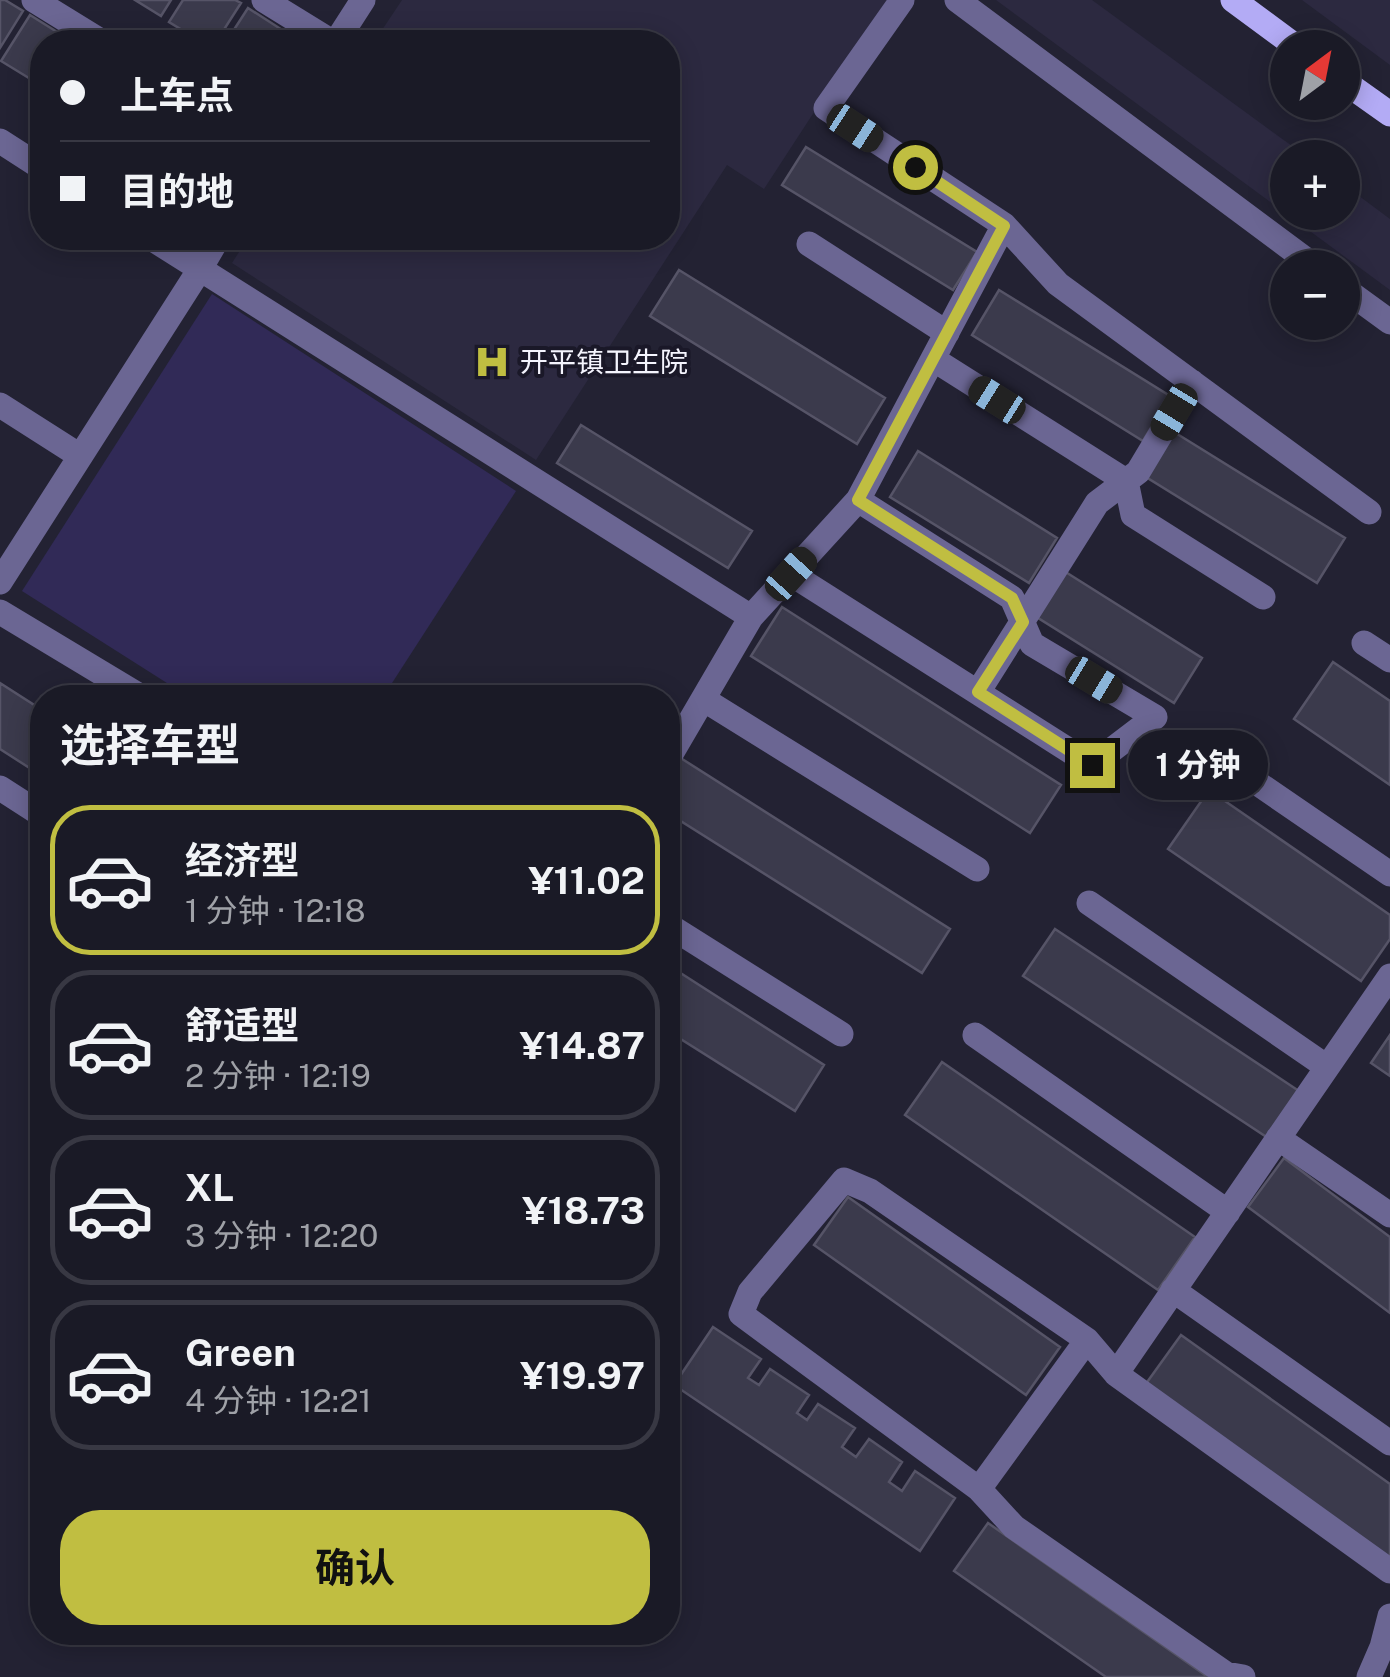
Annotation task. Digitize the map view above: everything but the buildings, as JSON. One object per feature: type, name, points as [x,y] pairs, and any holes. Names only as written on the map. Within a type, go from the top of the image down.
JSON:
[{"type":"main road","points":[[1232,0],[1273,30]]},
{"type":"main road","points":[[1360,93],[1390,114]]},
{"type":"street","points":[[34,0],[83,30]]},
{"type":"street","points":[[264,0],[314,30]]},
{"type":"street","points":[[342,30],[363,0]]},
{"type":"street","points":[[902,0],[826,108],[1004,226],[1058,284],[1369,512]]},
{"type":"street","points":[[957,0],[1292,250]]},
{"type":"street","points":[[0,141],[30,160]]},
{"type":"street","points":[[680,738],[751,617],[858,500],[1004,226]]},
{"type":"street","points":[[809,244],[947,332]]},
{"type":"street","points":[[170,250],[751,617]]},
{"type":"street","points":[[0,582],[211,250]]},
{"type":"street","points":[[1360,300],[1390,322]]},
{"type":"street","points":[[933,359],[1126,480],[1133,515],[1264,597]]},
{"type":"street","points":[[978,692],[1097,503],[1138,472],[1192,382]]},
{"type":"street","points":[[0,405],[80,456]]},
{"type":"street","points":[[791,574],[1092,765],[1155,717],[1032,644],[1012,598],[858,500]]},
{"type":"street","points":[[0,612],[121,685]]},
{"type":"street","points":[[1364,643],[1390,660]]},
{"type":"street","points":[[703,699],[978,869]]},
{"type":"street","points":[[1231,765],[1390,874]]},
{"type":"street","points":[[0,788],[30,807]]},
{"type":"street","points":[[1088,903],[1328,1067]]},
{"type":"street","points":[[680,933],[841,1034]]},
{"type":"street","points":[[1116,1374],[1390,976]]},
{"type":"street","points":[[976,1036],[1228,1212]]},
{"type":"street","points":[[1278,1138],[1390,1215]]},
{"type":"street","points":[[1243,1677],[1226,1674],[1014,1526],[979,1489],[741,1314],[750,1292],[844,1180],[870,1190],[1087,1340],[1116,1374],[1390,1571]]},
{"type":"street","points":[[1174,1290],[1390,1443]]},
{"type":"street","points":[[979,1489],[1087,1340]]},
{"type":"street","points":[[1369,1677],[1386,1650],[1390,1616]]},
{"type":"shaded area","points":[[402,0],[887,0],[764,189],[727,165],[680,238],[680,30],[382,30]]},
{"type":"shaded area","points":[[996,0],[1092,0],[1284,140],[1270,140],[1270,202]]},
{"type":"shaded area","points":[[1302,0],[1390,0],[1390,65],[1360,43],[1360,30],[1343,30]]},
{"type":"shaded area","points":[[1360,197],[1390,219],[1390,290],[1360,268],[1360,250],[1336,250],[1308,230],[1360,230]]},
{"type":"shaded area","points":[[240,250],[672,250],[536,460],[232,263]]},
{"type":"shaded area","points":[[212,294],[516,491],[391,685],[170,685],[22,591]]},
{"type":"place","name":"开平镇卫生院","points":[[492,362]]},
{"type":"route","points":[[915,167],[1004,226],[858,500],[1012,598],[1023,622],[978,692],[1092,765]]}]
